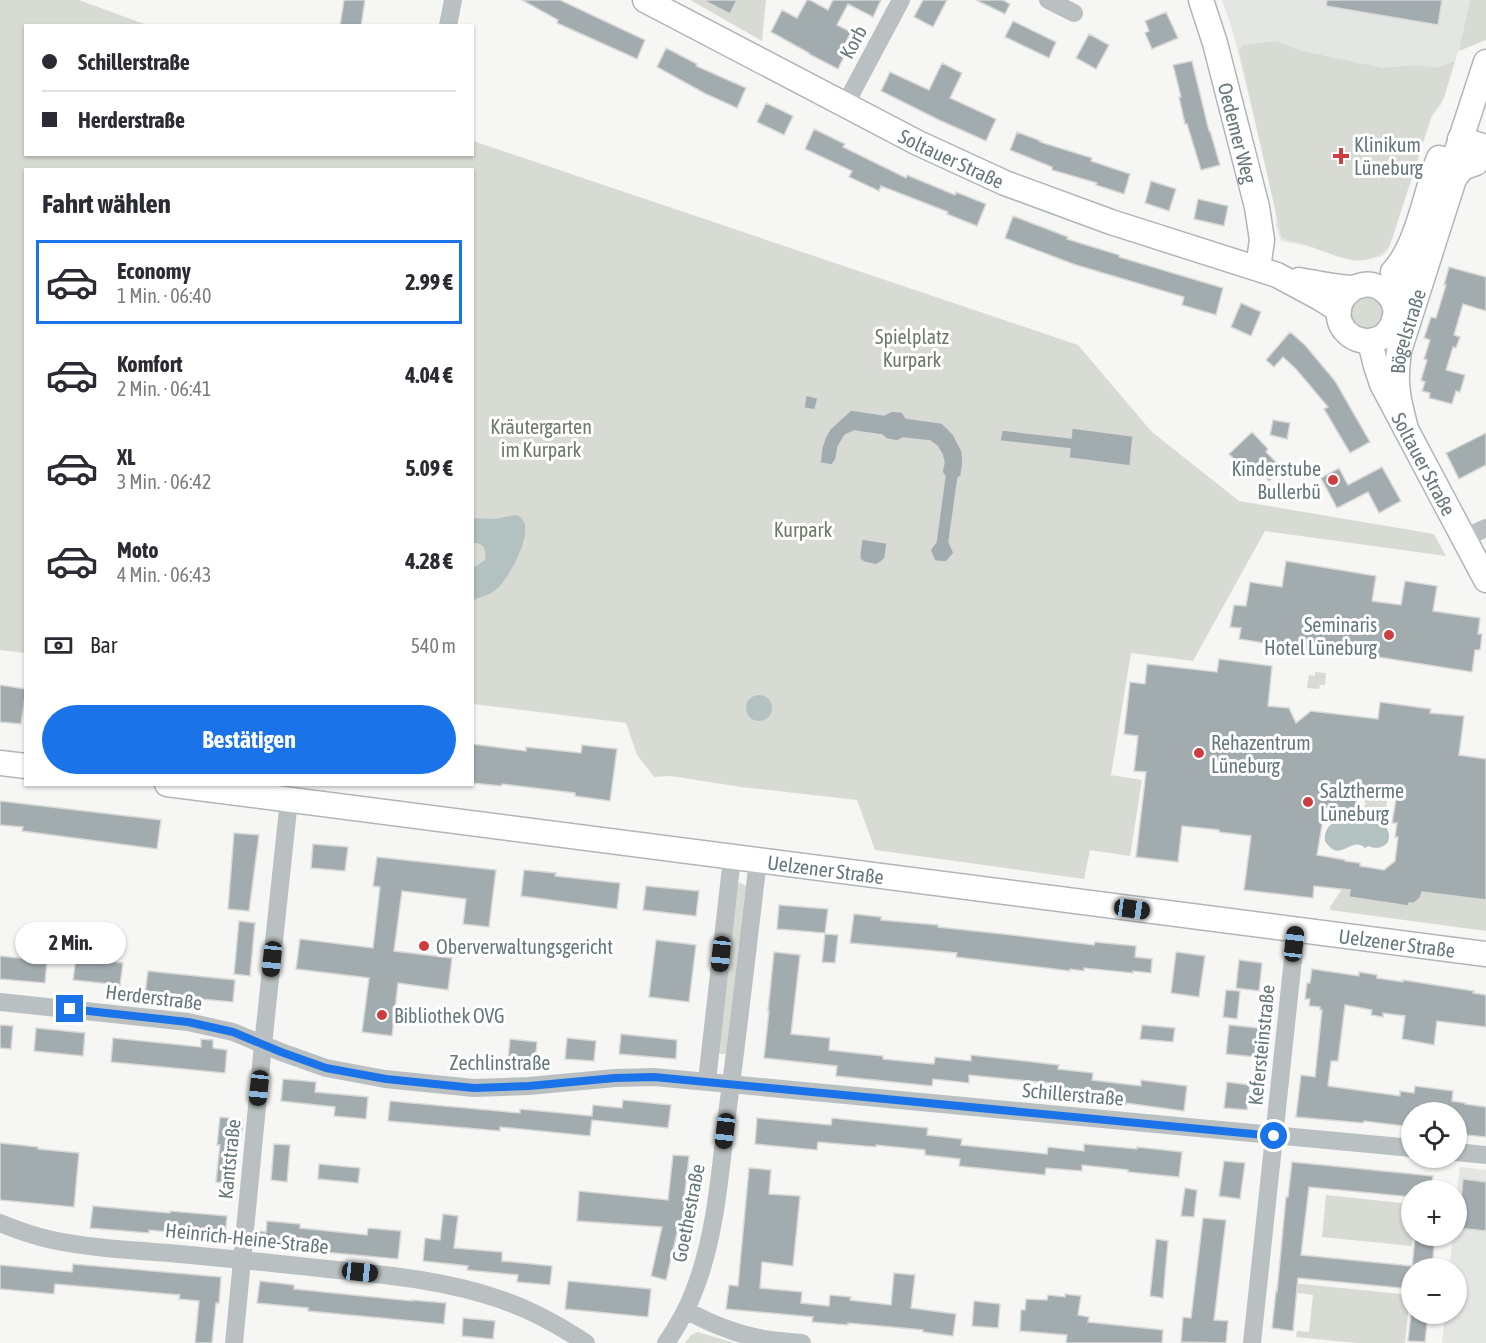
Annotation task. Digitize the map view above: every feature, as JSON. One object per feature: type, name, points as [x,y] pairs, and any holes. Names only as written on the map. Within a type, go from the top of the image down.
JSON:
[{"type":"street","points":[[448,24],[453,0]]},
{"type":"street","name":"Soltauer Straße","points":[[645,0],[918,143],[1005,183],[1111,222],[1267,272],[1353,288],[1364,285],[1384,293]]},
{"type":"street","name":"Korb","points":[[845,105],[901,0]]},
{"type":"street","points":[[1048,0],[1074,13]]},
{"type":"street","name":"Oedemer Weg","points":[[1201,0],[1215,43],[1257,207],[1267,272]]},
{"type":"street","name":"Bögelstraße","points":[[1384,293],[1416,266],[1473,154],[1486,62]]},
{"type":"street","name":"Bögelstraße","points":[[1384,293],[1411,245],[1441,154],[1447,146],[1473,154]]},
{"type":"street","name":"Bögelstraße","points":[[1406,429],[1396,393],[1396,372],[1399,351],[1431,240]]},
{"type":"street","name":"Soltauer Straße","points":[[1267,272],[1320,298],[1338,310]]},
{"type":"street","points":[[1353,288],[1343,297],[1338,310],[1340,323],[1347,334],[1358,340],[1370,342],[1383,336],[1392,326],[1395,312],[1384,293]]},
{"type":"street","name":"Soltauer Straße","points":[[1370,342],[1382,384],[1486,580]]},
{"type":"street","points":[[1464,538],[1486,528]]},
{"type":"street","points":[[0,763],[24,766]]},
{"type":"street","name":"Uelzener Straße","points":[[182,786],[758,861],[1295,937],[1486,954]]},
{"type":"street","name":"Kantstraße","points":[[234,1343],[289,800]]},
{"type":"street","points":[[731,1084],[707,1081],[732,858]]},
{"type":"street","name":"Goethestraße","points":[[666,1343],[686,1310],[703,1266],[709,1238],[716,1200],[758,861]]},
{"type":"street","name":"Kefersteinstraße","points":[[1252,1343],[1295,937]]},
{"type":"street","name":"Herderstraße","points":[[0,1002],[188,1022],[233,1032],[263,1044]]},
{"type":"street","name":"Zechlinstraße","points":[[263,1044],[326,1068],[386,1079],[474,1088],[529,1086],[615,1078],[654,1077],[707,1081]]},
{"type":"street","name":"Schillerstraße","points":[[731,1084],[1401,1147]]},
{"type":"street","points":[[1467,1153],[1486,1155]]},
{"type":"street","name":"Heinrich-Heine-Straße","points":[[0,1223],[51,1240],[85,1246],[407,1277],[438,1283],[501,1299],[561,1327],[586,1343]]},
{"type":"street","points":[[686,1310],[731,1331],[766,1340],[802,1343]]},
{"type":"shaded area","name":"Klinikum Lüneburg","points":[[1222,0],[1477,0],[1441,105],[1432,116],[1390,246],[1387,252],[1380,257],[1349,260],[1318,248],[1281,241],[1276,226],[1273,196],[1233,32]]},
{"type":"shaded area","points":[[515,515],[522,519],[525,527],[521,550],[498,588],[490,594],[474,600],[474,567],[485,560],[486,553],[482,545],[474,543],[474,518],[495,519]]},
{"type":"shaded area","points":[[759,695],[768,699],[772,708],[768,717],[759,721],[750,717],[746,708],[750,699]]},
{"type":"shaded area","points":[[1356,804],[1364,810],[1366,820],[1386,827],[1389,834],[1388,842],[1379,848],[1355,845],[1341,850],[1330,848],[1325,841],[1326,832],[1342,816],[1352,821],[1358,819]]},
{"type":"shaded area","points":[[1460,1168],[1486,1170],[1486,1343],[1442,1343],[1444,1324],[1467,1324],[1467,1258],[1450,1258],[1452,1246],[1467,1246],[1467,1180],[1458,1180]]},
{"type":"green space","name":"Kurpark","points":[[0,0],[79,0],[144,24],[24,24],[24,156],[474,156],[474,141],[1078,345],[1152,432],[1239,501],[1434,534],[1446,556],[1265,531],[1193,661],[1131,653],[1111,775],[1142,780],[1130,856],[1090,850],[1084,879],[875,850],[857,800],[741,787],[671,776],[654,777],[637,755],[626,723],[474,704],[474,168],[24,168],[24,653],[0,650]]},
{"type":"green space","points":[[690,0],[766,0],[762,41],[692,1]]},
{"type":"green space","points":[[1470,0],[1486,0],[1486,40],[1459,51]]},
{"type":"green space","name":"Klinikum Lüneburg","points":[[1276,41],[1302,51],[1383,68],[1416,65],[1436,68],[1455,61],[1444,98],[1431,117],[1390,245],[1381,254],[1370,259],[1348,259],[1281,236],[1239,50],[1244,45]]},
{"type":"green space","points":[[1367,297],[1379,301],[1383,313],[1379,325],[1367,329],[1355,325],[1351,313],[1355,301]]},
{"type":"green space","points":[[1315,672],[1326,673],[1325,685],[1320,685],[1319,689],[1307,688],[1309,675],[1315,676]]},
{"type":"green space","points":[[1367,789],[1388,792],[1384,822],[1375,819],[1364,806],[1366,804],[1363,799],[1368,792]]},
{"type":"green space","points":[[741,883],[746,886],[726,1054],[717,1054],[736,884]]},
{"type":"green space","points":[[1342,889],[1350,890],[1349,897],[1408,906],[1409,903],[1418,900],[1422,892],[1486,900],[1486,931],[1330,910]]},
{"type":"green space","points":[[1326,1195],[1401,1203],[1401,1245],[1322,1237]]},
{"type":"green space","points":[[1292,1283],[1401,1294],[1401,1324],[1407,1324],[1405,1343],[1357,1343],[1296,1337],[1297,1331],[1309,1332],[1313,1295],[1291,1292]]},
{"type":"green space","points":[[698,1332],[734,1343],[685,1343],[691,1335]]},
{"type":"building","points":[[344,0],[365,0],[361,24],[340,24]]},
{"type":"building","points":[[522,0],[560,0],[645,40],[637,59],[557,23],[558,20]]},
{"type":"building","points":[[703,0],[737,0],[730,14]]},
{"type":"building","points":[[807,0],[828,10],[833,0],[881,0],[873,17],[848,4],[837,25],[851,32],[845,44],[849,46],[838,69],[771,32],[782,10],[797,18]]},
{"type":"building","points":[[923,0],[947,0],[933,27],[914,17]]},
{"type":"building","points":[[976,0],[1003,0],[1010,4],[1005,14]]},
{"type":"building","points":[[1327,0],[1442,0],[1438,25],[1326,6]]},
{"type":"building","points":[[1166,12],[1178,38],[1152,49],[1145,33],[1149,31],[1145,21]]},
{"type":"building","points":[[1013,21],[1056,42],[1049,58],[1005,37]]},
{"type":"building","points":[[1089,34],[1109,45],[1096,69],[1076,58]]},
{"type":"building","points":[[666,48],[697,64],[696,66],[746,88],[737,108],[657,67]]},
{"type":"building","points":[[1192,61],[1220,165],[1201,170],[1187,124],[1185,124],[1173,65]]},
{"type":"building","points":[[942,63],[962,73],[950,98],[996,119],[986,141],[881,91],[890,72],[929,90]]},
{"type":"building","points":[[766,103],[793,116],[784,135],[757,122]]},
{"type":"building","points":[[814,129],[845,144],[843,147],[906,178],[907,175],[955,195],[956,192],[986,204],[977,226],[881,186],[879,191],[849,177],[852,171],[805,149]]},
{"type":"building","points":[[1017,132],[1130,174],[1124,194],[1096,185],[1097,183],[1052,170],[1052,167],[1010,150]]},
{"type":"building","points":[[1151,181],[1176,189],[1169,211],[1145,203]]},
{"type":"building","points":[[1198,199],[1228,206],[1224,226],[1194,219]]},
{"type":"building","points":[[1013,216],[1068,237],[1067,239],[1119,255],[1119,257],[1223,288],[1216,315],[1182,305],[1184,297],[1073,264],[1005,238]]},
{"type":"building","points":[[1449,267],[1486,277],[1486,311],[1463,304],[1454,335],[1460,337],[1456,348],[1453,347],[1446,370],[1465,375],[1460,392],[1456,391],[1452,404],[1429,398],[1430,393],[1422,391],[1425,382],[1421,380],[1430,340],[1424,338],[1431,317],[1436,318]]},
{"type":"building","points":[[1241,303],[1261,312],[1251,336],[1231,327]]},
{"type":"building","points":[[1290,332],[1305,345],[1335,381],[1370,442],[1350,453],[1324,409],[1328,407],[1296,369],[1283,357],[1274,367],[1266,360]]},
{"type":"building","points":[[806,395],[818,398],[815,410],[804,408]]},
{"type":"building","points":[[851,410],[884,415],[892,411],[902,412],[906,418],[942,423],[953,434],[962,451],[963,461],[961,476],[958,478],[949,542],[954,553],[946,562],[935,561],[930,550],[936,542],[945,476],[942,472],[944,463],[942,454],[937,446],[930,441],[903,438],[897,441],[887,439],[882,435],[854,431],[845,435],[832,465],[820,463],[822,447],[830,429]]},
{"type":"building","points":[[1273,420],[1290,423],[1287,439],[1270,435]]},
{"type":"building","points":[[1072,428],[1133,436],[1130,466],[1069,458],[1070,449],[1000,441],[1002,430],[1071,438]]},
{"type":"building","points":[[1252,432],[1268,449],[1266,452],[1282,468],[1269,481],[1253,464],[1246,471],[1229,454]]},
{"type":"building","points":[[1486,433],[1486,465],[1459,479],[1446,453]]},
{"type":"building","points":[[1382,467],[1401,501],[1379,513],[1368,492],[1337,508],[1321,478],[1339,468],[1348,485]]},
{"type":"building","points":[[862,539],[887,543],[885,558],[881,562],[876,565],[860,559]]},
{"type":"building","points":[[1286,561],[1376,576],[1372,601],[1401,605],[1405,581],[1437,586],[1433,611],[1480,618],[1478,634],[1482,634],[1481,644],[1480,650],[1475,650],[1472,672],[1322,648],[1321,652],[1239,639],[1241,628],[1230,627],[1234,605],[1246,606],[1250,582],[1282,587]]},
{"type":"building","name":"Salztherme Lüneburg","points":[[1219,659],[1272,666],[1268,706],[1289,708],[1296,723],[1311,711],[1378,719],[1380,702],[1431,709],[1430,713],[1464,716],[1459,755],[1486,759],[1486,900],[1422,892],[1420,898],[1414,903],[1409,903],[1408,906],[1349,897],[1350,890],[1314,886],[1313,898],[1244,890],[1251,836],[1219,832],[1219,830],[1182,826],[1178,862],[1136,857],[1146,772],[1134,771],[1138,736],[1124,734],[1130,682],[1145,684],[1147,664],[1217,672]],"holes":[[[1358,788],[1397,794],[1392,823],[1397,823],[1395,861],[1384,870],[1317,855],[1324,813],[1354,818]]]},
{"type":"building","points":[[0,685],[24,689],[21,724],[0,722]]},
{"type":"building","points":[[474,744],[526,751],[526,747],[581,753],[582,745],[617,749],[610,801],[575,796],[575,793],[502,784],[501,786],[474,783]]},
{"type":"building","points":[[0,801],[161,820],[157,849],[22,831],[23,827],[0,825]]},
{"type":"building","points":[[234,833],[259,835],[249,911],[228,909]]},
{"type":"building","points":[[313,844],[348,847],[345,871],[311,868]]},
{"type":"building","points":[[377,857],[496,870],[489,927],[463,924],[466,899],[402,891],[394,951],[452,958],[448,990],[398,983],[392,1036],[362,1032],[369,978],[296,969],[300,939],[373,948],[380,887],[373,886]]},
{"type":"building","points":[[524,870],[620,883],[617,909],[521,896]]},
{"type":"building","points":[[646,886],[699,891],[696,916],[643,910]]},
{"type":"building","points":[[779,905],[828,909],[825,933],[777,929]]},
{"type":"building","points":[[854,914],[881,917],[881,920],[1094,945],[1095,942],[1136,946],[1135,957],[1152,959],[1151,973],[1084,968],[1084,971],[1070,969],[1070,971],[956,957],[957,953],[850,943]]},
{"type":"building","points":[[239,921],[255,923],[250,976],[234,974]]},
{"type":"building","points":[[825,934],[838,935],[835,963],[822,962]]},
{"type":"building","points":[[656,940],[696,945],[689,1002],[649,997]]},
{"type":"building","points":[[774,952],[800,955],[791,1034],[830,1038],[829,1050],[934,1064],[935,1057],[971,1061],[971,1055],[1059,1065],[1058,1069],[1093,1073],[1092,1080],[1141,1086],[1141,1080],[1187,1086],[1184,1111],[1126,1103],[1126,1105],[1089,1101],[1090,1095],[1055,1091],[1056,1084],[969,1075],[969,1083],[933,1079],[932,1086],[836,1076],[837,1066],[764,1058]]},
{"type":"building","points":[[1176,952],[1205,956],[1199,997],[1171,993]]},
{"type":"building","points":[[0,956],[47,961],[45,983],[0,979]]},
{"type":"building","points":[[76,957],[123,963],[120,985],[73,980]]},
{"type":"building","points":[[1239,960],[1262,963],[1259,991],[1236,988]]},
{"type":"building","points":[[1312,969],[1359,976],[1359,972],[1377,975],[1377,978],[1474,991],[1473,993],[1486,995],[1486,1027],[1437,1021],[1434,1045],[1402,1039],[1405,1016],[1383,1013],[1383,1017],[1371,1015],[1372,1010],[1345,1005],[1338,1061],[1331,1061],[1328,1086],[1400,1096],[1400,1091],[1414,1093],[1415,1086],[1453,1091],[1452,1101],[1458,1102],[1401,1102],[1401,1126],[1296,1117],[1301,1075],[1315,1077],[1322,1010],[1320,1007],[1309,1006],[1310,999],[1305,999],[1307,983],[1310,983]]},
{"type":"building","points":[[148,971],[235,980],[233,1002],[145,994]]},
{"type":"building","points":[[1226,990],[1240,991],[1237,1019],[1223,1017]]},
{"type":"building","points":[[0,1025],[13,1026],[11,1049],[0,1048]]},
{"type":"building","points":[[1142,1025],[1175,1028],[1173,1042],[1140,1039]]},
{"type":"building","points":[[1229,1025],[1259,1028],[1256,1057],[1226,1054]]},
{"type":"building","points":[[36,1028],[85,1033],[83,1056],[34,1051]]},
{"type":"building","points":[[621,1034],[677,1040],[676,1059],[619,1054]]},
{"type":"building","points":[[113,1038],[201,1047],[201,1039],[213,1040],[213,1048],[227,1050],[225,1073],[111,1062]]},
{"type":"building","points":[[567,1038],[596,1041],[594,1061],[565,1059]]},
{"type":"building","points":[[510,1039],[537,1042],[535,1064],[508,1061]]},
{"type":"building","points":[[283,1079],[316,1082],[315,1092],[368,1097],[366,1119],[334,1116],[335,1107],[281,1101]]},
{"type":"building","points":[[1227,1082],[1250,1085],[1247,1110],[1224,1108]]},
{"type":"building","points":[[623,1100],[671,1105],[668,1128],[592,1120],[590,1136],[500,1127],[500,1131],[388,1121],[390,1101],[520,1113],[520,1109],[592,1116],[593,1105],[622,1108]]},
{"type":"building","points":[[1467,1104],[1486,1107],[1486,1137],[1467,1135]]},
{"type":"building","points":[[220,1117],[243,1120],[241,1141],[236,1140],[232,1183],[216,1182]]},
{"type":"building","points":[[757,1118],[831,1125],[832,1118],[928,1128],[927,1135],[962,1139],[961,1145],[1047,1154],[1048,1147],[1084,1151],[1084,1144],[1182,1152],[1179,1177],[1082,1165],[1082,1171],[1046,1168],[1045,1175],[959,1166],[960,1159],[925,1155],[925,1150],[818,1142],[817,1150],[755,1144]]},
{"type":"building","points":[[0,1143],[79,1153],[74,1207],[0,1200]]},
{"type":"building","points":[[274,1144],[290,1145],[287,1182],[271,1180]]},
{"type":"building","points":[[673,1155],[689,1156],[684,1201],[688,1202],[685,1229],[678,1229],[666,1280],[651,1276],[662,1227],[577,1221],[579,1191],[668,1200]]},
{"type":"building","points":[[1224,1161],[1245,1163],[1240,1199],[1219,1196]]},
{"type":"building","points":[[1292,1162],[1433,1176],[1432,1180],[1401,1180],[1401,1196],[1309,1187],[1301,1255],[1401,1265],[1401,1288],[1298,1278],[1293,1331],[1272,1328],[1286,1197],[1288,1197]]},
{"type":"building","points":[[319,1164],[360,1168],[358,1183],[318,1179]]},
{"type":"building","points":[[749,1168],[771,1170],[769,1194],[800,1196],[793,1266],[762,1262],[760,1288],[802,1292],[801,1303],[829,1306],[830,1295],[891,1305],[894,1273],[915,1275],[911,1308],[956,1314],[953,1336],[923,1332],[923,1330],[812,1322],[813,1317],[726,1309],[729,1285],[738,1286]]},
{"type":"building","points":[[1463,1179],[1486,1182],[1486,1231],[1467,1229],[1467,1180]]},
{"type":"building","points":[[1185,1188],[1197,1190],[1194,1217],[1181,1216]]},
{"type":"building","points":[[93,1206],[227,1216],[225,1237],[149,1230],[149,1233],[90,1228]]},
{"type":"building","points":[[443,1214],[458,1216],[454,1248],[502,1252],[502,1261],[552,1266],[550,1285],[517,1282],[518,1275],[467,1270],[468,1266],[423,1261],[425,1238],[440,1240]]},
{"type":"building","points":[[1203,1218],[1226,1220],[1214,1320],[1228,1321],[1226,1343],[1181,1342],[1183,1317],[1191,1318]]},
{"type":"building","points":[[267,1221],[300,1224],[300,1228],[367,1235],[368,1228],[401,1231],[398,1259],[256,1243],[258,1231],[266,1232]]},
{"type":"building","points":[[1156,1239],[1168,1241],[1163,1298],[1150,1296]]},
{"type":"building","points":[[1414,1246],[1434,1246],[1433,1258],[1413,1258]]},
{"type":"building","points":[[73,1264],[221,1277],[212,1343],[195,1343],[199,1301],[179,1299],[180,1295],[55,1284],[54,1294],[0,1289],[0,1265],[72,1272]]},
{"type":"building","points":[[260,1281],[294,1285],[294,1289],[446,1303],[444,1324],[308,1311],[308,1308],[257,1303]]},
{"type":"building","points":[[568,1281],[651,1289],[648,1317],[565,1309]]},
{"type":"building","points":[[1065,1294],[1081,1296],[1078,1315],[1089,1317],[1088,1322],[1163,1330],[1162,1343],[1066,1343],[1067,1335],[1020,1331],[1021,1310],[1025,1310],[1026,1299],[1047,1300],[1048,1295],[1065,1297]]},
{"type":"building","points":[[974,1301],[1000,1304],[998,1328],[972,1326]]},
{"type":"building","points":[[463,1318],[495,1321],[493,1339],[462,1336]]},
{"type":"building","points":[[1410,1324],[1427,1324],[1425,1342],[1408,1341]]},
{"type":"place","name":"Klinikum Lüneburg","points":[[1341,156]]},
{"type":"place","name":"Kinderstube Bullerbü","points":[[1333,480]]},
{"type":"place","name":"Seminaris Hotel Lüneburg","points":[[1389,635]]},
{"type":"place","name":"Rehazentrum Lüneburg","points":[[1199,753]]},
{"type":"place","name":"Salztherme Lüneburg","points":[[1308,802]]},
{"type":"place","name":"Oberverwaltungsgericht","points":[[424,946]]},
{"type":"place","name":"Bibliothek OVG","points":[[382,1015]]},
{"type":"route","points":[[70,1009],[188,1022],[233,1032],[326,1068],[386,1079],[474,1088],[654,1077],[1274,1136]]},
{"type":"park label","name":"Spielplatz Kurpark","points":[[912,348]]},
{"type":"park label","name":"Kräutergarten im Kurpark","points":[[541,438]]}]
